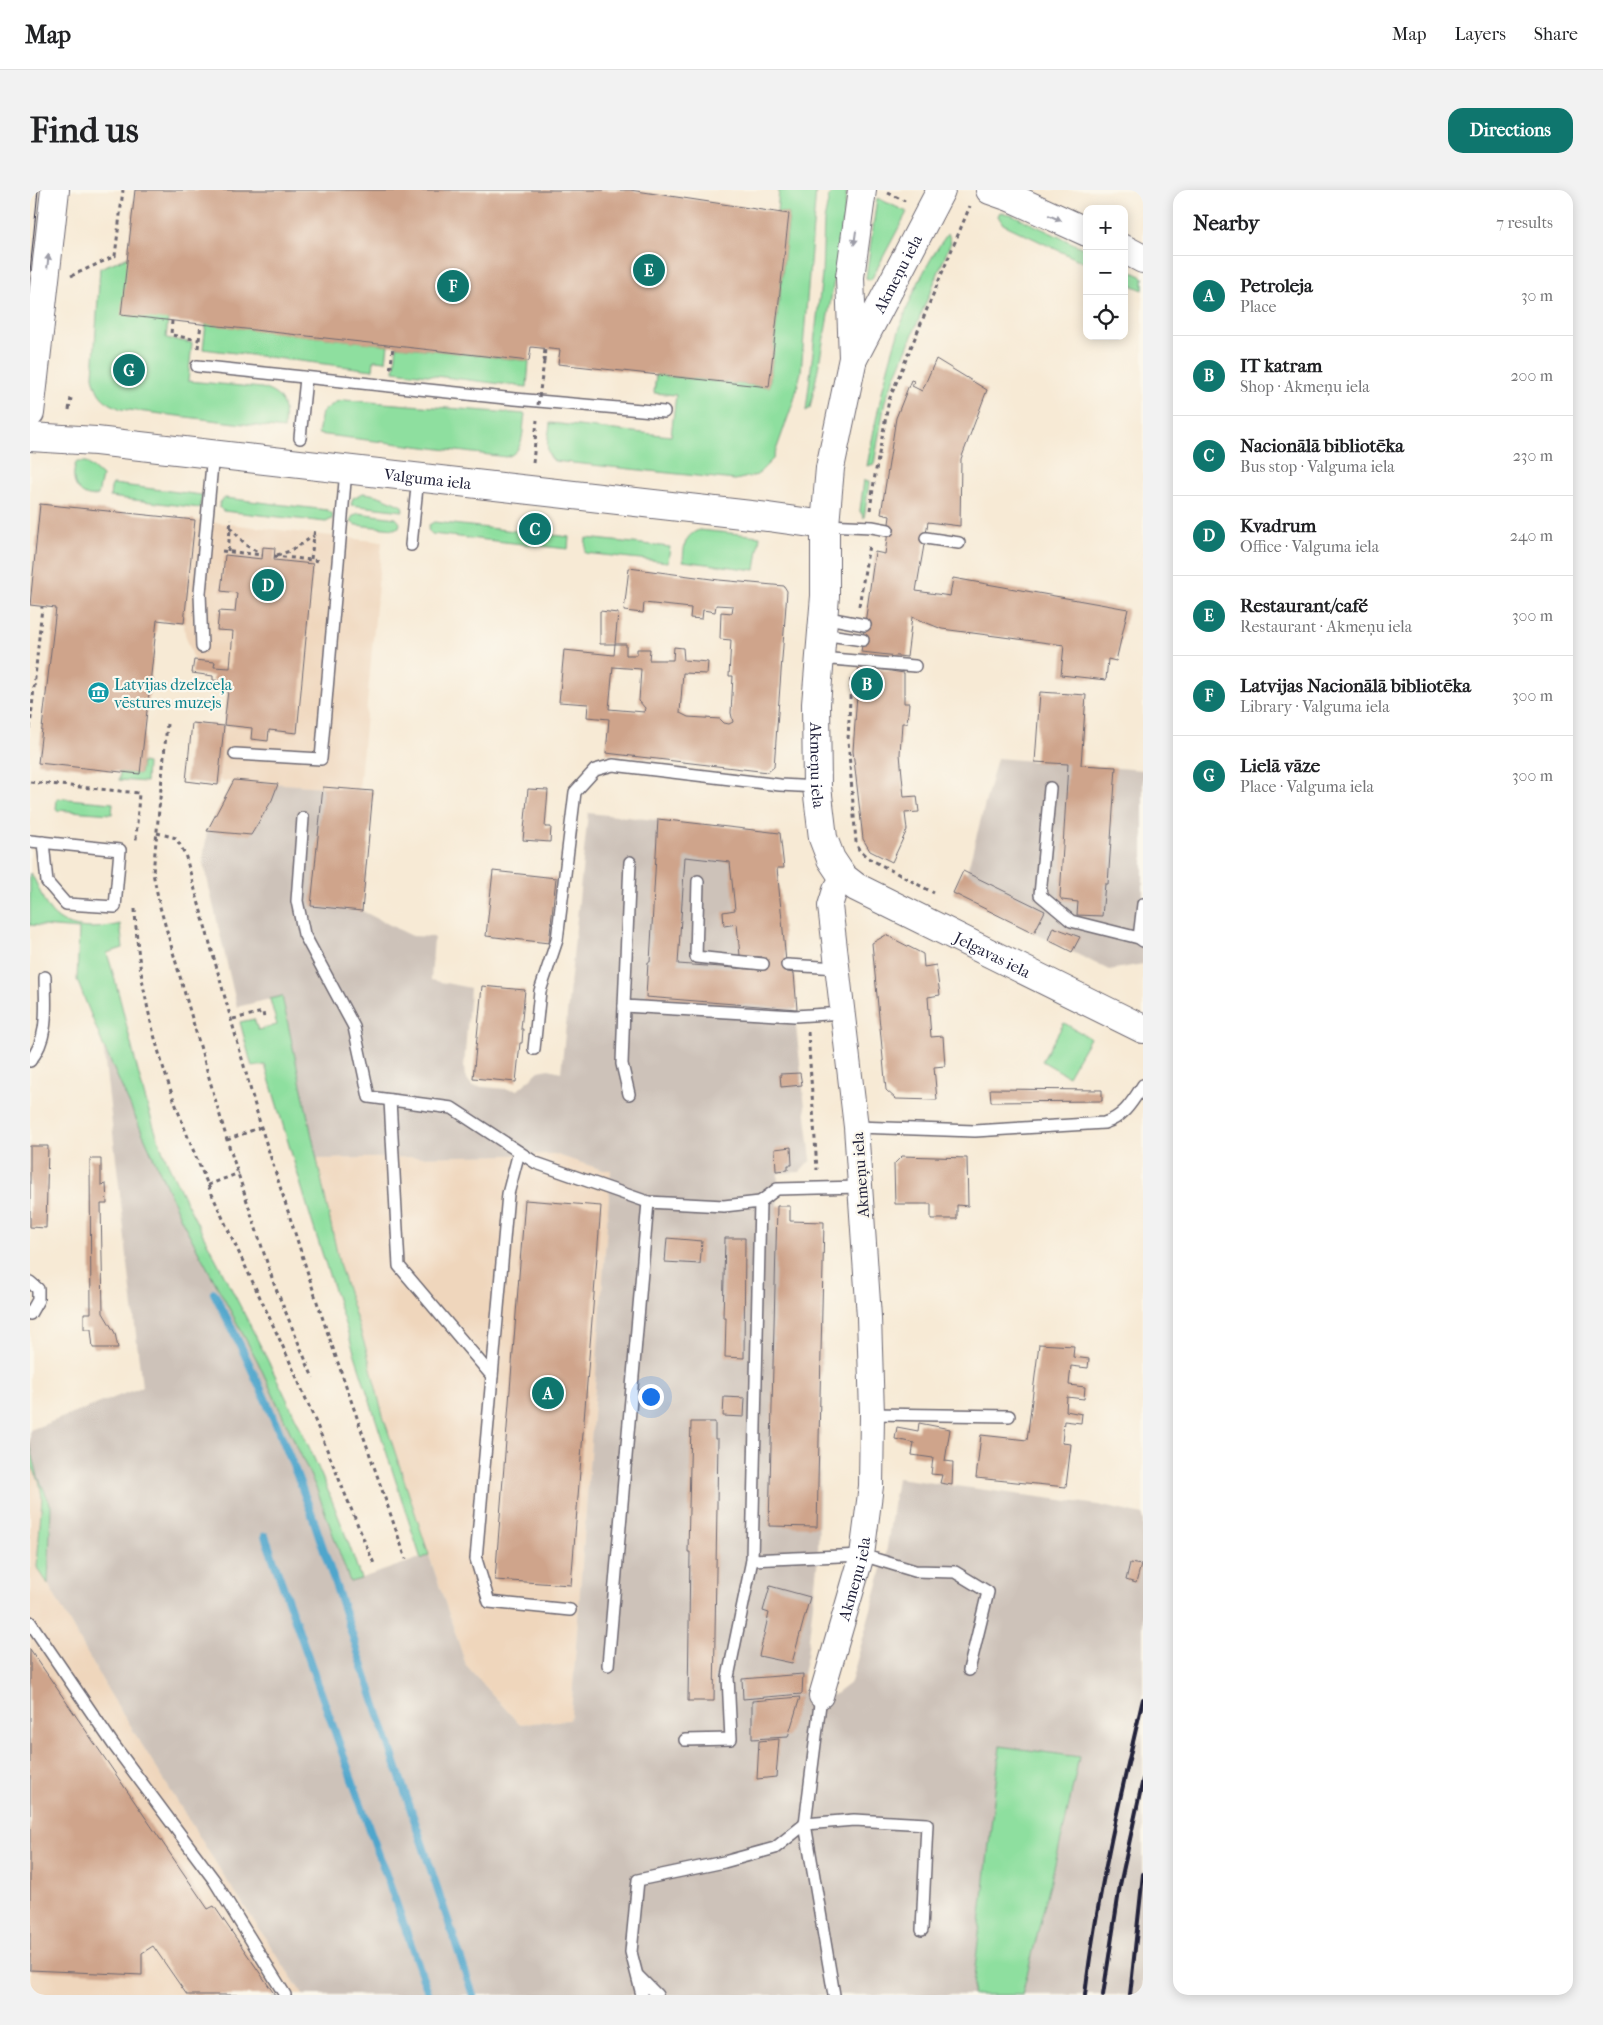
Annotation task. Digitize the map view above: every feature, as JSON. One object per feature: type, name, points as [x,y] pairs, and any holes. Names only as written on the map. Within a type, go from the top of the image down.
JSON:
[{"type":"main road","points":[[30,413],[55,190]]},
{"type":"main road","name":"Akmeņu iela","points":[[843,877],[831,859],[823,838],[817,787],[816,704],[822,636],[824,525],[830,468],[853,358],[850,277],[862,190]]},
{"type":"main road","name":"Akmeņu iela","points":[[853,358],[941,190]]},
{"type":"main road","points":[[990,190],[1027,197],[1083,230]]},
{"type":"main road","points":[[1128,252],[1143,259]]},
{"type":"main road","name":"Valguma iela","points":[[30,437],[96,441],[768,517],[824,525]]},
{"type":"main road","name":"Jelgavas iela","points":[[843,877],[856,887],[1143,1029]]},
{"type":"street","name":"Akmeņu iela","points":[[821,1696],[862,1555],[871,1486],[872,1414],[869,1317],[856,1126],[830,906],[835,890],[843,877]]},
{"type":"lane","points":[[197,366],[515,399],[664,412]]},
{"type":"lane","points":[[300,438],[306,378]]},
{"type":"lane","points":[[202,647],[200,593],[212,454]]},
{"type":"lane","points":[[235,754],[321,760],[346,470]]},
{"type":"lane","points":[[410,545],[418,478]]},
{"type":"lane","points":[[824,525],[872,527],[888,530]]},
{"type":"lane","points":[[926,538],[959,543]]},
{"type":"lane","points":[[822,636],[860,625]]},
{"type":"lane","points":[[822,636],[863,640]]},
{"type":"lane","points":[[822,636],[852,660],[915,666]]},
{"type":"lane","points":[[534,1050],[540,991],[557,940],[575,792],[595,770],[613,764],[780,785],[817,787]]},
{"type":"lane","points":[[1050,788],[1040,894],[1072,921],[1141,939],[1143,904]]},
{"type":"lane","points":[[302,818],[297,901],[304,934],[354,1027],[369,1097],[452,1108],[536,1163],[648,1202],[724,1206],[760,1202],[778,1189],[860,1187]]},
{"type":"lane","points":[[30,841],[43,842],[120,850],[115,906],[66,904],[47,882],[43,842]]},
{"type":"lane","points":[[629,1094],[622,1064],[630,862]]},
{"type":"lane","points":[[698,880],[696,958],[763,964]]},
{"type":"lane","points":[[787,965],[838,968]]},
{"type":"lane","points":[[30,1061],[38,1051],[44,1034],[45,976]]},
{"type":"lane","points":[[624,1006],[807,1016],[844,1013]]},
{"type":"lane","points":[[856,1126],[975,1131],[1104,1123],[1113,1121],[1123,1114],[1143,1085]]},
{"type":"lane","points":[[390,1100],[400,1266],[492,1376]]},
{"type":"lane","points":[[519,1152],[508,1194],[476,1559],[489,1602],[570,1610]]},
{"type":"lane","points":[[608,1664],[648,1202]]},
{"type":"lane","points":[[685,1740],[731,1739],[728,1676],[752,1560],[760,1202]]},
{"type":"lane","points":[[30,1282],[38,1288],[38,1300],[30,1314]]},
{"type":"lane","points":[[872,1414],[1009,1416]]},
{"type":"lane","points":[[752,1560],[862,1555],[915,1571],[955,1572],[988,1592],[969,1670]]},
{"type":"lane","points":[[30,1622],[113,1744],[214,1880],[285,1995]]},
{"type":"lane","name":"Akmeņu iela","points":[[821,1696],[805,1824],[834,1995]]},
{"type":"lane","points":[[642,1995],[630,1952],[638,1880],[724,1862],[775,1848],[805,1824],[854,1820],[927,1824],[922,1930]]},
{"type":"lane","points":[[637,1975],[657,1995]]},
{"type":"path","points":[[64,279],[115,256],[123,190]]},
{"type":"path","points":[[880,190],[910,204]]},
{"type":"path","points":[[860,625],[872,527],[869,519],[875,475],[890,400],[965,220]]},
{"type":"path","points":[[953,228],[959,231]]},
{"type":"path","points":[[172,321],[171,335],[199,340]]},
{"type":"path","points":[[197,366],[201,324]]},
{"type":"path","points":[[538,405],[545,348]]},
{"type":"path","points":[[69,410],[71,398]]},
{"type":"path","points":[[533,466],[536,425]]},
{"type":"path","points":[[228,552],[231,519]]},
{"type":"path","points":[[204,549],[263,555],[247,546],[230,527]]},
{"type":"path","points":[[311,560],[315,528]]},
{"type":"path","points":[[314,536],[290,551],[274,556],[339,562]]},
{"type":"path","points":[[30,728],[42,607]]},
{"type":"path","points":[[852,660],[848,740],[856,842],[859,850],[868,858],[937,895]]},
{"type":"path","points":[[166,724],[153,873],[160,907],[227,1140],[274,1284],[313,1378]]},
{"type":"path","points":[[30,782],[139,792],[136,842]]},
{"type":"path","points":[[157,833],[176,838],[186,854],[262,1126],[318,1305],[406,1559]]},
{"type":"path","points":[[134,902],[135,930],[146,1008],[164,1073],[227,1231],[278,1336],[375,1566]]},
{"type":"path","points":[[233,1019],[263,1012],[264,1018]]},
{"type":"path","points":[[807,1016],[818,1188]]},
{"type":"path","points":[[227,1140],[262,1126]]},
{"type":"path","points":[[208,1185],[239,1173]]},
{"type":"shaded area","points":[[195,520],[382,542],[359,790],[219,780],[229,682],[213,680],[214,662],[194,660],[185,634],[184,623]]},
{"type":"shaded area","points":[[997,758],[1143,770],[1143,964],[1109,970],[953,893],[963,871],[967,872]]},
{"type":"shaded area","points":[[234,780],[373,791],[362,911],[412,936],[434,937],[431,980],[470,988],[464,1067],[465,1076],[472,1086],[518,1090],[539,1071],[549,1069],[561,1072],[588,813],[780,833],[784,868],[777,868],[787,972],[794,973],[797,1009],[794,1009],[811,1160],[800,1172],[778,1173],[777,1206],[790,1221],[824,1222],[818,1557],[807,1656],[803,1674],[803,1692],[821,1696],[834,1695],[851,1682],[886,1554],[897,1478],[1098,1505],[1143,1515],[1143,1995],[1022,1995],[1065,1824],[1079,1757],[1000,1747],[972,1995],[303,1995],[222,1873],[109,1692],[48,1584],[51,1506],[38,1476],[30,1445],[30,1430],[142,1387],[103,1045],[181,1219],[258,1362],[317,1490],[350,1582],[429,1555],[466,1665],[519,1724],[570,1720],[611,1170],[603,1170],[554,1154],[317,1159],[282,996],[237,1007],[203,861],[207,831]]},
{"type":"shaded area","points":[[554,1154],[603,1170],[611,1170],[570,1720],[519,1724],[466,1665],[383,1416],[367,1352],[340,1267],[317,1159]]},
{"type":"shaded area","points":[[30,1445],[51,1506],[48,1584],[109,1692],[222,1873],[303,1995],[30,1995]]},
{"type":"green space","points":[[779,190],[816,190],[801,372],[794,400],[773,459],[757,475],[735,480],[554,461],[548,448],[550,423],[671,436],[676,395],[654,393],[656,375],[769,387],[789,214],[777,212]]},
{"type":"green space","points":[[835,190],[847,190],[840,245],[810,408],[806,411],[822,275],[824,221],[829,196]]},
{"type":"green space","points":[[877,198],[907,212],[871,280],[866,278]]},
{"type":"green space","points":[[1000,212],[1013,215],[1083,248],[1083,262],[1003,224],[998,216]]},
{"type":"green space","points":[[948,233],[951,242],[885,401],[874,464],[867,466],[886,375],[904,316],[916,287]]},
{"type":"green space","points":[[128,257],[168,320],[166,338],[192,343],[188,381],[262,388],[270,391],[280,398],[284,408],[284,429],[121,409],[102,397],[93,376],[100,268]]},
{"type":"green space","points":[[1128,270],[1143,277],[1143,290],[1128,284]]},
{"type":"green space","points":[[206,324],[388,345],[386,361],[374,360],[373,370],[203,349]]},
{"type":"green space","points":[[397,346],[529,361],[527,387],[394,371]]},
{"type":"green space","points":[[344,400],[525,414],[522,440],[517,451],[506,457],[318,434],[322,412],[336,402]]},
{"type":"green space","points":[[76,462],[86,462],[102,476],[98,495],[86,495],[77,487],[74,477]]},
{"type":"green space","points":[[864,480],[869,481],[869,484],[864,518],[860,511]]},
{"type":"green space","points":[[113,484],[202,495],[200,508],[110,497]]},
{"type":"green space","points":[[363,493],[379,496],[402,506],[403,511],[351,505],[353,498]]},
{"type":"green space","points":[[225,498],[327,510],[333,514],[332,519],[326,522],[223,511],[219,507],[220,502]]},
{"type":"green space","points":[[358,513],[396,518],[400,523],[399,527],[394,529],[356,525],[351,522],[352,517]]},
{"type":"green space","points":[[434,522],[569,537],[568,549],[432,534],[428,530],[429,525]]},
{"type":"green space","points":[[699,530],[760,536],[755,570],[683,561],[688,538]]},
{"type":"green space","points":[[586,538],[670,547],[668,562],[585,553]]},
{"type":"green space","points":[[142,762],[147,763],[146,782],[119,780],[120,772],[140,774]]},
{"type":"green space","points":[[57,798],[113,803],[112,814],[56,810]]},
{"type":"green space","points":[[30,873],[48,908],[63,921],[71,925],[91,928],[120,924],[123,948],[107,953],[149,1112],[158,1138],[184,1197],[303,1433],[334,1505],[361,1579],[350,1582],[317,1490],[258,1362],[181,1219],[103,1045],[77,980],[79,929],[30,925]]},
{"type":"green space","points":[[282,996],[340,1267],[367,1352],[383,1416],[429,1555],[421,1559],[312,1222],[265,1065],[252,1067],[240,1022],[254,1019],[258,1030],[277,1025],[270,999]]},
{"type":"green space","points":[[1064,1023],[1090,1038],[1068,1076],[1042,1061]]},
{"type":"green space","points":[[30,1445],[38,1476],[51,1506],[48,1584],[37,1567],[42,1497],[39,1480],[30,1463]]},
{"type":"green space","points":[[1000,1746],[1079,1757],[1065,1824],[1022,1995],[972,1995]]},
{"type":"building","points":[[135,190],[630,190],[789,214],[769,387],[558,364],[560,350],[531,347],[529,361],[121,315]]},
{"type":"building","points":[[936,359],[987,390],[961,459],[960,526],[928,522],[916,591],[950,596],[953,578],[1128,609],[1116,661],[1108,659],[1106,680],[1061,675],[1064,645],[942,629],[912,617],[907,657],[861,652],[875,552],[885,554],[890,516],[881,514],[896,418],[911,380],[914,381],[912,386],[922,391]]},
{"type":"building","name":"Latvijas dzelzceļa vēstures muzejs","points":[[40,504],[195,520],[184,623],[157,620],[140,774],[38,763],[56,608],[30,605]]},
{"type":"building","points":[[263,547],[275,548],[274,560],[313,564],[297,733],[269,730],[268,741],[251,739],[252,728],[224,725],[229,682],[213,680],[213,676],[192,673],[194,660],[215,662],[214,667],[230,668],[233,631],[217,630],[219,611],[235,612],[237,593],[221,591],[225,555],[262,559]]},
{"type":"building","points":[[629,568],[719,580],[784,586],[787,591],[774,767],[768,772],[606,753],[609,719],[587,717],[588,704],[559,702],[564,650],[614,655],[615,644],[626,644],[626,655],[637,655],[637,649],[650,649],[649,660],[673,660],[674,647],[683,648],[684,660],[708,662],[707,674],[683,673],[680,713],[688,717],[720,719],[724,723],[729,724],[733,722],[731,713],[733,676],[729,676],[731,640],[720,639],[721,612],[732,613],[733,606],[716,605],[715,612],[703,610],[702,619],[690,618],[691,608],[644,603],[643,613],[624,611]],"holes":[[[613,667],[641,669],[639,701],[645,708],[644,712],[609,709]]]},
{"type":"building","points":[[600,611],[618,613],[615,644],[600,644]]},
{"type":"building","points":[[859,666],[904,673],[904,703],[909,703],[907,723],[902,723],[900,754],[904,797],[917,796],[919,812],[905,813],[907,830],[892,862],[870,851],[863,839],[853,751]]},
{"type":"building","points":[[1040,692],[1086,695],[1081,765],[1116,767],[1108,884],[1105,884],[1102,916],[1077,915],[1078,902],[1062,900],[1060,897],[1068,764],[1035,762]]},
{"type":"building","points":[[192,723],[224,726],[218,785],[186,781]]},
{"type":"building","points":[[234,780],[278,784],[272,800],[251,835],[207,831]]},
{"type":"building","points":[[323,787],[373,791],[362,911],[311,906]]},
{"type":"building","points":[[528,789],[548,790],[545,827],[551,827],[550,842],[523,840]]},
{"type":"building","points":[[658,819],[780,833],[784,868],[777,868],[787,972],[794,973],[797,1009],[646,997],[648,962],[650,962]],"holes":[[[685,857],[730,862],[735,910],[723,912],[724,926],[737,924],[740,956],[762,957],[763,970],[678,964]]]},
{"type":"building","points":[[493,871],[556,878],[549,943],[486,936]]},
{"type":"building","points":[[963,871],[1045,911],[1034,933],[953,893]]},
{"type":"building","points":[[1053,927],[1080,937],[1072,952],[1048,940]]},
{"type":"building","points":[[886,935],[923,954],[924,967],[936,965],[940,995],[928,997],[931,1037],[943,1036],[945,1066],[934,1067],[937,1100],[896,1099],[886,1090],[872,943]]},
{"type":"building","points":[[482,986],[525,990],[521,1029],[523,1029],[522,1043],[520,1043],[516,1082],[473,1078]]},
{"type":"building","points":[[800,1073],[802,1085],[781,1087],[780,1074]]},
{"type":"building","points":[[990,1089],[1102,1090],[1102,1101],[991,1102]]},
{"type":"building","points":[[30,1146],[48,1146],[46,1228],[30,1227]]},
{"type":"building","points":[[791,1147],[792,1165],[788,1165],[788,1170],[776,1171],[775,1149]]},
{"type":"building","points":[[902,1156],[967,1158],[968,1206],[957,1205],[957,1219],[931,1219],[931,1204],[895,1204],[894,1164]]},
{"type":"building","points":[[90,1159],[101,1159],[101,1185],[106,1184],[107,1204],[101,1204],[103,1313],[115,1333],[118,1348],[93,1348],[91,1329],[84,1329],[84,1313],[91,1313]]},
{"type":"building","points":[[525,1200],[601,1206],[571,1585],[495,1580]]},
{"type":"building","points":[[777,1206],[790,1206],[790,1221],[824,1222],[817,1527],[769,1526]]},
{"type":"building","points":[[667,1238],[702,1241],[700,1264],[665,1262]]},
{"type":"building","points":[[725,1238],[745,1238],[744,1358],[725,1357],[726,1318],[723,1318]]},
{"type":"building","points":[[1039,1344],[1074,1346],[1073,1357],[1089,1359],[1088,1368],[1071,1366],[1069,1385],[1085,1387],[1084,1399],[1067,1397],[1066,1411],[1082,1414],[1081,1423],[1064,1421],[1062,1443],[1071,1444],[1066,1487],[976,1478],[981,1435],[1027,1440]]},
{"type":"building","points":[[724,1397],[745,1398],[744,1417],[723,1416]]},
{"type":"building","points":[[691,1422],[715,1422],[715,1439],[718,1439],[714,1701],[688,1701],[690,1552],[688,1552]]},
{"type":"building","points":[[919,1423],[950,1429],[945,1461],[953,1462],[952,1485],[940,1483],[942,1475],[931,1474],[933,1458],[912,1455],[914,1443],[895,1439],[897,1427],[918,1431]]},
{"type":"building","points":[[1130,1563],[1141,1565],[1136,1583],[1126,1580]]},
{"type":"building","points":[[770,1586],[810,1597],[792,1663],[759,1656],[769,1613],[763,1611]]},
{"type":"building","points":[[30,1649],[208,1909],[214,1906],[275,1995],[187,1995],[153,1946],[142,1953],[142,1975],[30,1970]]},
{"type":"building","points":[[803,1674],[802,1694],[743,1699],[742,1679]]},
{"type":"building","points":[[800,1697],[788,1737],[752,1739],[752,1701]]},
{"type":"building","points":[[779,1739],[776,1777],[757,1779],[759,1741]]},
{"type":"waterway","points":[[214,1293],[266,1401],[311,1512],[473,1995]]},
{"type":"waterway","points":[[265,1536],[429,1995]]},
{"type":"tram line","points":[[30,272],[38,190]]},
{"type":"railway","points":[[1085,1995],[1103,1883],[1143,1699]]},
{"type":"railway","points":[[1103,1995],[1120,1885],[1143,1779]]},
{"type":"railway","points":[[1130,1995],[1143,1874]]},
{"type":"place","name":"Restaurant/café","points":[[649,270]]},
{"type":"place","name":"Latvijas Nacionālā bibliotēka","points":[[453,286]]},
{"type":"place","name":"Lielā vāze","points":[[129,370]]},
{"type":"place","name":"Nacionālā bibliotēka","points":[[535,529]]},
{"type":"place","name":"Kvadrum","points":[[268,585]]},
{"type":"place","name":"IT katram","points":[[867,684]]},
{"type":"place","name":"Latvijas dzelzceļa vēstures muzejs","points":[[98,693]]},
{"type":"place","name":"Petroleja","points":[[548,1393]]}]
